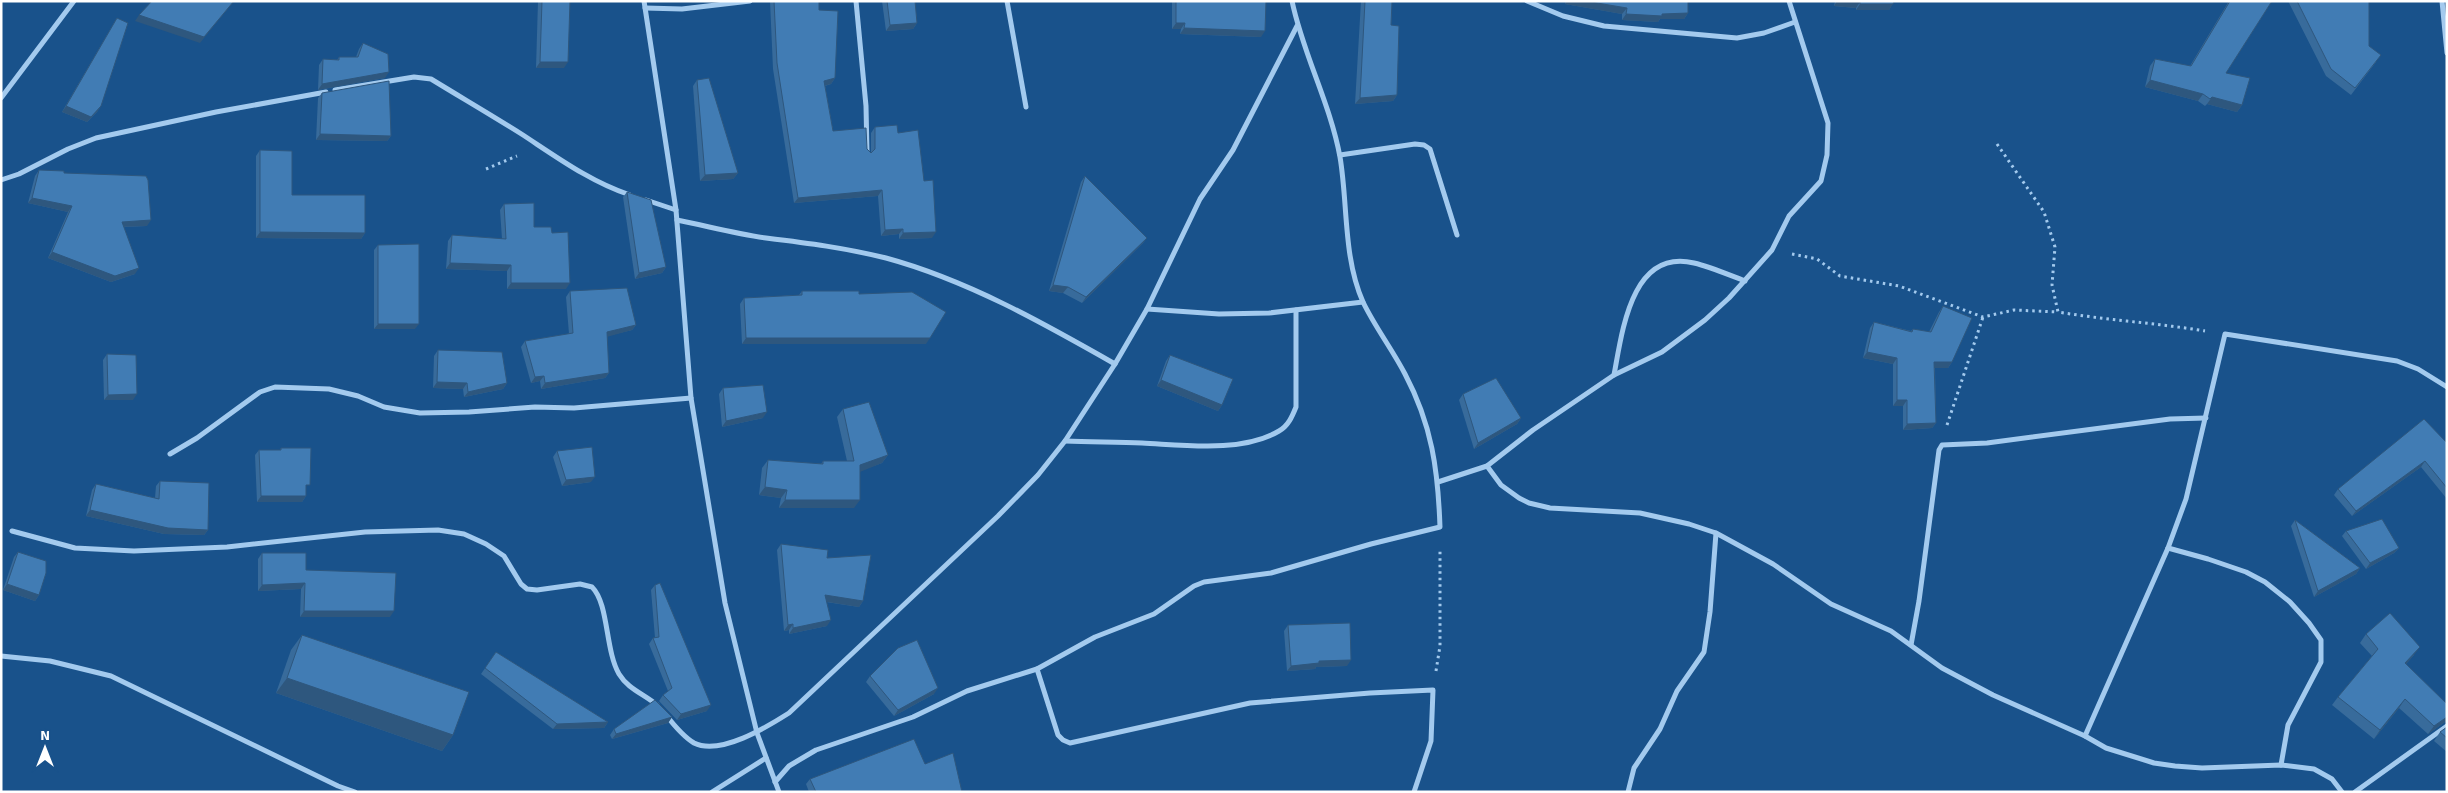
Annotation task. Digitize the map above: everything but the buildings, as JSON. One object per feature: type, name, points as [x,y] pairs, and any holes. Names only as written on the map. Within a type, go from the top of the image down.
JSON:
[{"type":"street","points":[[1,98],[74,1]]},
{"type":"street","points":[[644,1],[676,210],[691,398],[725,603],[757,733],[779,792]]},
{"type":"street","points":[[645,8],[682,9],[750,1]]},
{"type":"street","points":[[856,1],[866,106],[867,154]]},
{"type":"street","points":[[1007,1],[1026,107]]},
{"type":"street","points":[[775,782],[789,766],[816,750],[913,717],[967,691],[1037,669],[1095,637],[1149,616],[1184,591],[1204,582],[1271,573],[1371,544],[1440,527],[1438,482],[1434,452],[1417,399],[1363,302],[1349,251],[1340,155],[1321,91],[1297,26],[1292,1]]},
{"type":"street","points":[[1527,1],[1563,16],[1604,26],[1737,38],[1764,33],[1795,22]]},
{"type":"street","points":[[1438,482],[1487,466],[1533,430],[1614,375],[1662,352],[1704,320],[1745,281],[1772,250],[1789,216],[1821,181],[1827,155],[1828,123],[1789,1]]},
{"type":"street","points":[[2442,1],[2444,42],[2447,53]]},
{"type":"street","points":[[12,531],[75,548],[134,551],[227,547],[365,532],[438,530],[464,534],[486,544],[504,556],[521,584],[528,589],[537,590],[580,584],[592,587],[600,599],[618,673],[625,683],[659,706],[670,721],[694,742],[714,746],[757,733],[789,713],[998,516],[1038,475],[1065,441],[1116,364],[1147,309],[1200,199],[1233,150],[1297,26]]},
{"type":"street","points":[[1,180],[20,174],[68,149],[96,138],[216,112],[414,77],[431,79],[562,162],[614,190],[676,210]]},
{"type":"street","points":[[1340,155],[1415,144],[1424,145],[1430,149],[1457,235]]},
{"type":"street","points":[[677,220],[765,238],[829,245],[887,259],[948,280],[1012,309],[1116,364]]},
{"type":"street","points":[[1614,375],[1632,298],[1645,278],[1660,266],[1672,262],[1693,262],[1745,281]]},
{"type":"street","points":[[1147,309],[1218,314],[1296,310],[1363,302]]},
{"type":"street","points":[[1065,441],[1189,446],[1230,444],[1261,439],[1280,431],[1291,420],[1296,407],[1296,310]]},
{"type":"street","points":[[2085,736],[2168,548],[2186,500],[2225,334],[2397,361],[2418,369],[2447,387]]},
{"type":"street","points":[[170,454],[197,438],[260,392],[275,387],[329,390],[358,396],[384,407],[420,413],[469,412],[535,407],[584,408],[691,398]]},
{"type":"street","points":[[1911,645],[1919,601],[1939,450],[1942,445],[1987,443],[2170,419],[2206,418]]},
{"type":"street","points":[[1487,466],[1501,485],[1529,503],[1550,508],[1640,513],[1689,524],[1716,533],[1773,564],[1831,604],[1876,623],[1911,645],[1942,668],[1993,696],[2085,736],[2106,748],[2154,763],[2202,768],[2281,765],[2323,772],[2342,792]]},
{"type":"street","points":[[1628,792],[1634,768],[1660,729],[1677,691],[1704,652],[1711,603],[1716,533]]},
{"type":"street","points":[[2168,548],[2216,561],[2266,582],[2290,602],[2321,640],[2321,662],[2288,725],[2281,765]]},
{"type":"street","points":[[1,656],[50,661],[111,676],[338,786],[355,792]]},
{"type":"street","points":[[1037,669],[1058,735],[1062,740],[1070,743],[1250,704],[1370,693],[1433,690],[1431,741],[1414,792]]},
{"type":"street","points":[[2355,792],[2447,726]]},
{"type":"street","points":[[712,792],[766,758]]},
{"type":"path","points":[[1997,144],[2044,212],[2055,247],[2052,285],[2058,312]]},
{"type":"path","points":[[486,169],[538,146]]},
{"type":"path","points":[[1772,250],[1817,259],[1840,276],[1899,286],[1983,317],[2014,310],[2058,312],[2225,334]]},
{"type":"path","points":[[1942,445],[1983,317]]},
{"type":"path","points":[[1433,690],[1440,646],[1440,527]]}]
